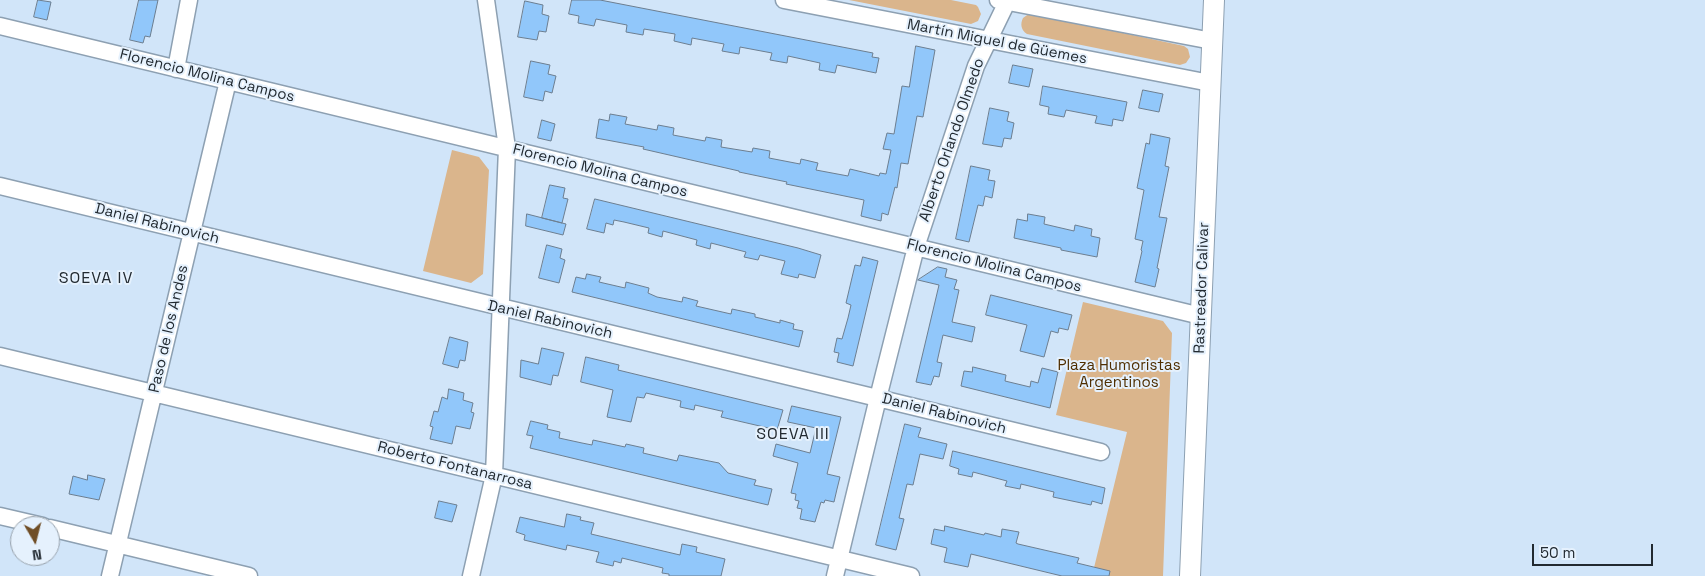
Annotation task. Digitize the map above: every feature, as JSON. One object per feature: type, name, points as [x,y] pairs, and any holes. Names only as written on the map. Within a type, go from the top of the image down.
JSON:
[{"type":"main road","name":"Rastreador Calivar","points":[[1190,576],[1214,0]]},
{"type":"street","points":[[176,68],[189,0]]},
{"type":"street","points":[[471,576],[494,475],[507,148],[486,0]]},
{"type":"street","name":"Martín Miguel de Güemes","points":[[784,0],[1210,83]]},
{"type":"street","points":[[1004,1],[1212,42]]},
{"type":"street","name":"Alberto Orlando Olmedo","points":[[836,576],[916,247],[976,66],[1004,1]]},
{"type":"street","name":"Florencio Molina Campos","points":[[0,26],[1201,316]]},
{"type":"street","name":"Paso de los Andes","points":[[110,576],[228,81]]},
{"type":"street","name":"Daniel Rabinovich","points":[[0,186],[1101,452]]},
{"type":"street","name":"Roberto Fontanarrosa","points":[[0,356],[911,576]]},
{"type":"street","points":[[60,530],[249,576]]},
{"type":"green space","points":[[849,0],[951,0],[976,5],[981,14],[978,21],[971,24]]},
{"type":"green space","points":[[1030,13],[1184,46],[1188,49],[1190,57],[1186,63],[1180,65],[1027,34],[1022,29],[1022,22],[1023,18]]},
{"type":"green space","points":[[452,150],[479,157],[489,170],[483,274],[471,283],[423,271]]},
{"type":"green space","name":"Plaza Humoristas Argentinos","points":[[1083,302],[1163,321],[1172,333],[1163,576],[1092,576],[1127,432],[1056,415]]},
{"type":"building","points":[[38,0],[51,2],[47,20],[34,17]]},
{"type":"building","points":[[139,0],[158,0],[150,37],[145,36],[143,43],[130,40]]},
{"type":"building","points":[[572,0],[600,0],[873,53],[872,57],[879,58],[876,73],[837,65],[835,73],[819,70],[820,63],[788,56],[787,63],[770,60],[772,53],[740,47],[739,54],[722,51],[724,44],[692,38],[691,45],[674,41],[675,34],[644,29],[643,35],[626,32],[627,25],[596,19],[594,26],[578,23],[579,16],[569,14]]},
{"type":"building","points":[[525,1],[543,5],[542,14],[549,16],[546,32],[539,31],[537,40],[518,37]]},
{"type":"building","points":[[916,46],[935,50],[923,117],[917,116],[908,164],[901,163],[897,188],[895,187],[888,215],[882,213],[881,221],[861,216],[864,200],[786,184],[787,182],[643,149],[644,147],[596,138],[599,119],[609,121],[610,114],[627,117],[625,124],[657,130],[658,125],[674,128],[673,135],[705,141],[706,137],[722,140],[721,147],[752,152],[753,148],[770,151],[769,158],[800,164],[801,159],[818,163],[816,170],[848,176],[850,169],[879,176],[880,173],[886,174],[891,150],[883,149],[887,133],[894,134],[902,86],[909,87]]},
{"type":"building","points":[[531,61],[550,65],[548,74],[556,76],[552,93],[545,91],[543,101],[524,97]]},
{"type":"building","points":[[1013,65],[1033,69],[1029,87],[1009,83]]},
{"type":"building","points":[[1043,86],[1127,102],[1123,121],[1113,119],[1112,126],[1095,123],[1097,116],[1066,110],[1064,117],[1048,114],[1049,107],[1040,105]]},
{"type":"building","points":[[1143,90],[1163,94],[1159,112],[1139,108]]},
{"type":"building","points":[[990,108],[1009,112],[1007,121],[1014,123],[1011,139],[1004,138],[1002,147],[983,144]]},
{"type":"building","points":[[542,120],[555,124],[551,141],[538,138]]},
{"type":"building","points":[[1151,134],[1170,138],[1165,166],[1169,167],[1159,217],[1167,218],[1155,287],[1135,282],[1143,241],[1135,239],[1144,190],[1137,188],[1146,143],[1149,144]]},
{"type":"building","points":[[971,166],[990,170],[988,180],[995,181],[992,198],[985,196],[983,206],[978,205],[969,242],[956,239]]},
{"type":"building","points":[[550,185],[565,188],[563,198],[568,199],[562,223],[542,218]]},
{"type":"building","points":[[595,199],[821,255],[815,278],[799,274],[798,278],[781,274],[785,261],[760,255],[758,260],[744,257],[746,252],[711,243],[710,249],[696,245],[697,240],[663,231],[662,237],[648,233],[649,228],[624,222],[614,220],[613,225],[606,223],[604,233],[587,229]]},
{"type":"building","points":[[527,214],[566,224],[563,235],[526,226]]},
{"type":"building","points":[[1028,214],[1045,217],[1044,224],[1074,231],[1075,225],[1092,229],[1091,236],[1100,238],[1097,257],[1014,238],[1017,219],[1027,221]]},
{"type":"building","points":[[547,245],[562,249],[560,258],[565,260],[559,283],[539,278]]},
{"type":"building","points":[[863,257],[878,261],[853,366],[837,362],[839,353],[834,352],[837,338],[842,339],[848,318],[851,305],[846,303],[855,265],[860,266]]},
{"type":"building","points":[[938,267],[947,269],[945,277],[957,280],[954,289],[959,290],[952,322],[975,327],[972,342],[943,335],[937,362],[942,363],[939,377],[934,376],[931,385],[916,382],[939,285],[918,280]]},
{"type":"building","points":[[587,274],[601,277],[599,282],[625,288],[626,282],[649,288],[648,293],[657,297],[682,302],[683,297],[698,301],[696,306],[731,314],[732,309],[755,314],[755,317],[794,324],[793,329],[803,331],[799,347],[572,292],[576,277],[585,279]]},
{"type":"building","points":[[991,295],[1072,315],[1068,330],[1059,328],[1058,333],[1051,331],[1044,357],[1020,351],[1027,325],[986,315]]},
{"type":"building","points":[[450,337],[468,342],[465,361],[460,360],[458,368],[443,364]]},
{"type":"building","points":[[542,348],[564,353],[558,376],[553,375],[551,385],[520,377],[521,360],[538,364]]},
{"type":"building","points":[[586,357],[619,365],[618,370],[783,410],[777,430],[721,417],[723,411],[695,405],[694,410],[680,407],[681,401],[646,393],[644,398],[637,397],[631,422],[607,417],[613,390],[581,382]]},
{"type":"building","points":[[973,367],[1006,375],[1005,381],[1030,387],[1031,381],[1038,383],[1042,368],[1058,372],[1050,408],[961,386],[964,371],[972,372]]},
{"type":"building","points":[[449,389],[464,393],[463,400],[473,403],[471,412],[474,413],[470,429],[456,426],[452,444],[430,439],[433,427],[430,426],[434,411],[438,412],[442,397],[447,399]]},
{"type":"building","points":[[792,406],[841,417],[827,474],[840,477],[834,502],[825,500],[824,503],[821,502],[815,522],[800,519],[802,509],[797,508],[799,501],[795,500],[796,494],[791,493],[798,463],[773,456],[776,444],[810,453],[816,428],[788,422]]},
{"type":"building","points":[[531,421],[548,425],[547,429],[560,432],[559,438],[592,445],[593,440],[625,447],[626,444],[644,448],[643,453],[677,461],[679,455],[719,463],[728,473],[756,480],[754,485],[772,489],[768,505],[530,448],[533,436],[527,435]]},
{"type":"building","points":[[905,424],[921,428],[918,437],[947,444],[943,459],[920,454],[913,485],[907,484],[899,518],[904,519],[896,550],[876,545]]},
{"type":"building","points":[[953,451],[1105,488],[1102,504],[1092,501],[1091,505],[1053,497],[1054,492],[1021,484],[1020,489],[1005,486],[1007,481],[973,472],[972,477],[958,474],[959,469],[950,466]]},
{"type":"building","points":[[88,475],[105,479],[99,500],[69,494],[73,476],[87,480]]},
{"type":"building","points":[[439,501],[457,505],[452,522],[435,518]]},
{"type":"building","points":[[567,514],[581,517],[580,520],[594,523],[591,534],[680,555],[682,544],[697,547],[696,552],[725,559],[721,576],[669,576],[669,574],[662,573],[663,568],[622,558],[621,563],[614,561],[613,566],[596,562],[599,552],[567,545],[566,550],[524,540],[525,535],[516,532],[520,517],[564,527]]},
{"type":"building","points":[[945,526],[1001,537],[1002,529],[1019,532],[1016,543],[1018,544],[1079,558],[1077,563],[1110,571],[1109,576],[1062,576],[971,554],[968,567],[944,562],[947,548],[931,544],[934,529],[944,531]]},
{"type":"district","name":"SOEVA IV","points":[[96,279]]},
{"type":"district","name":"SOEVA III","points":[[793,435]]}]
